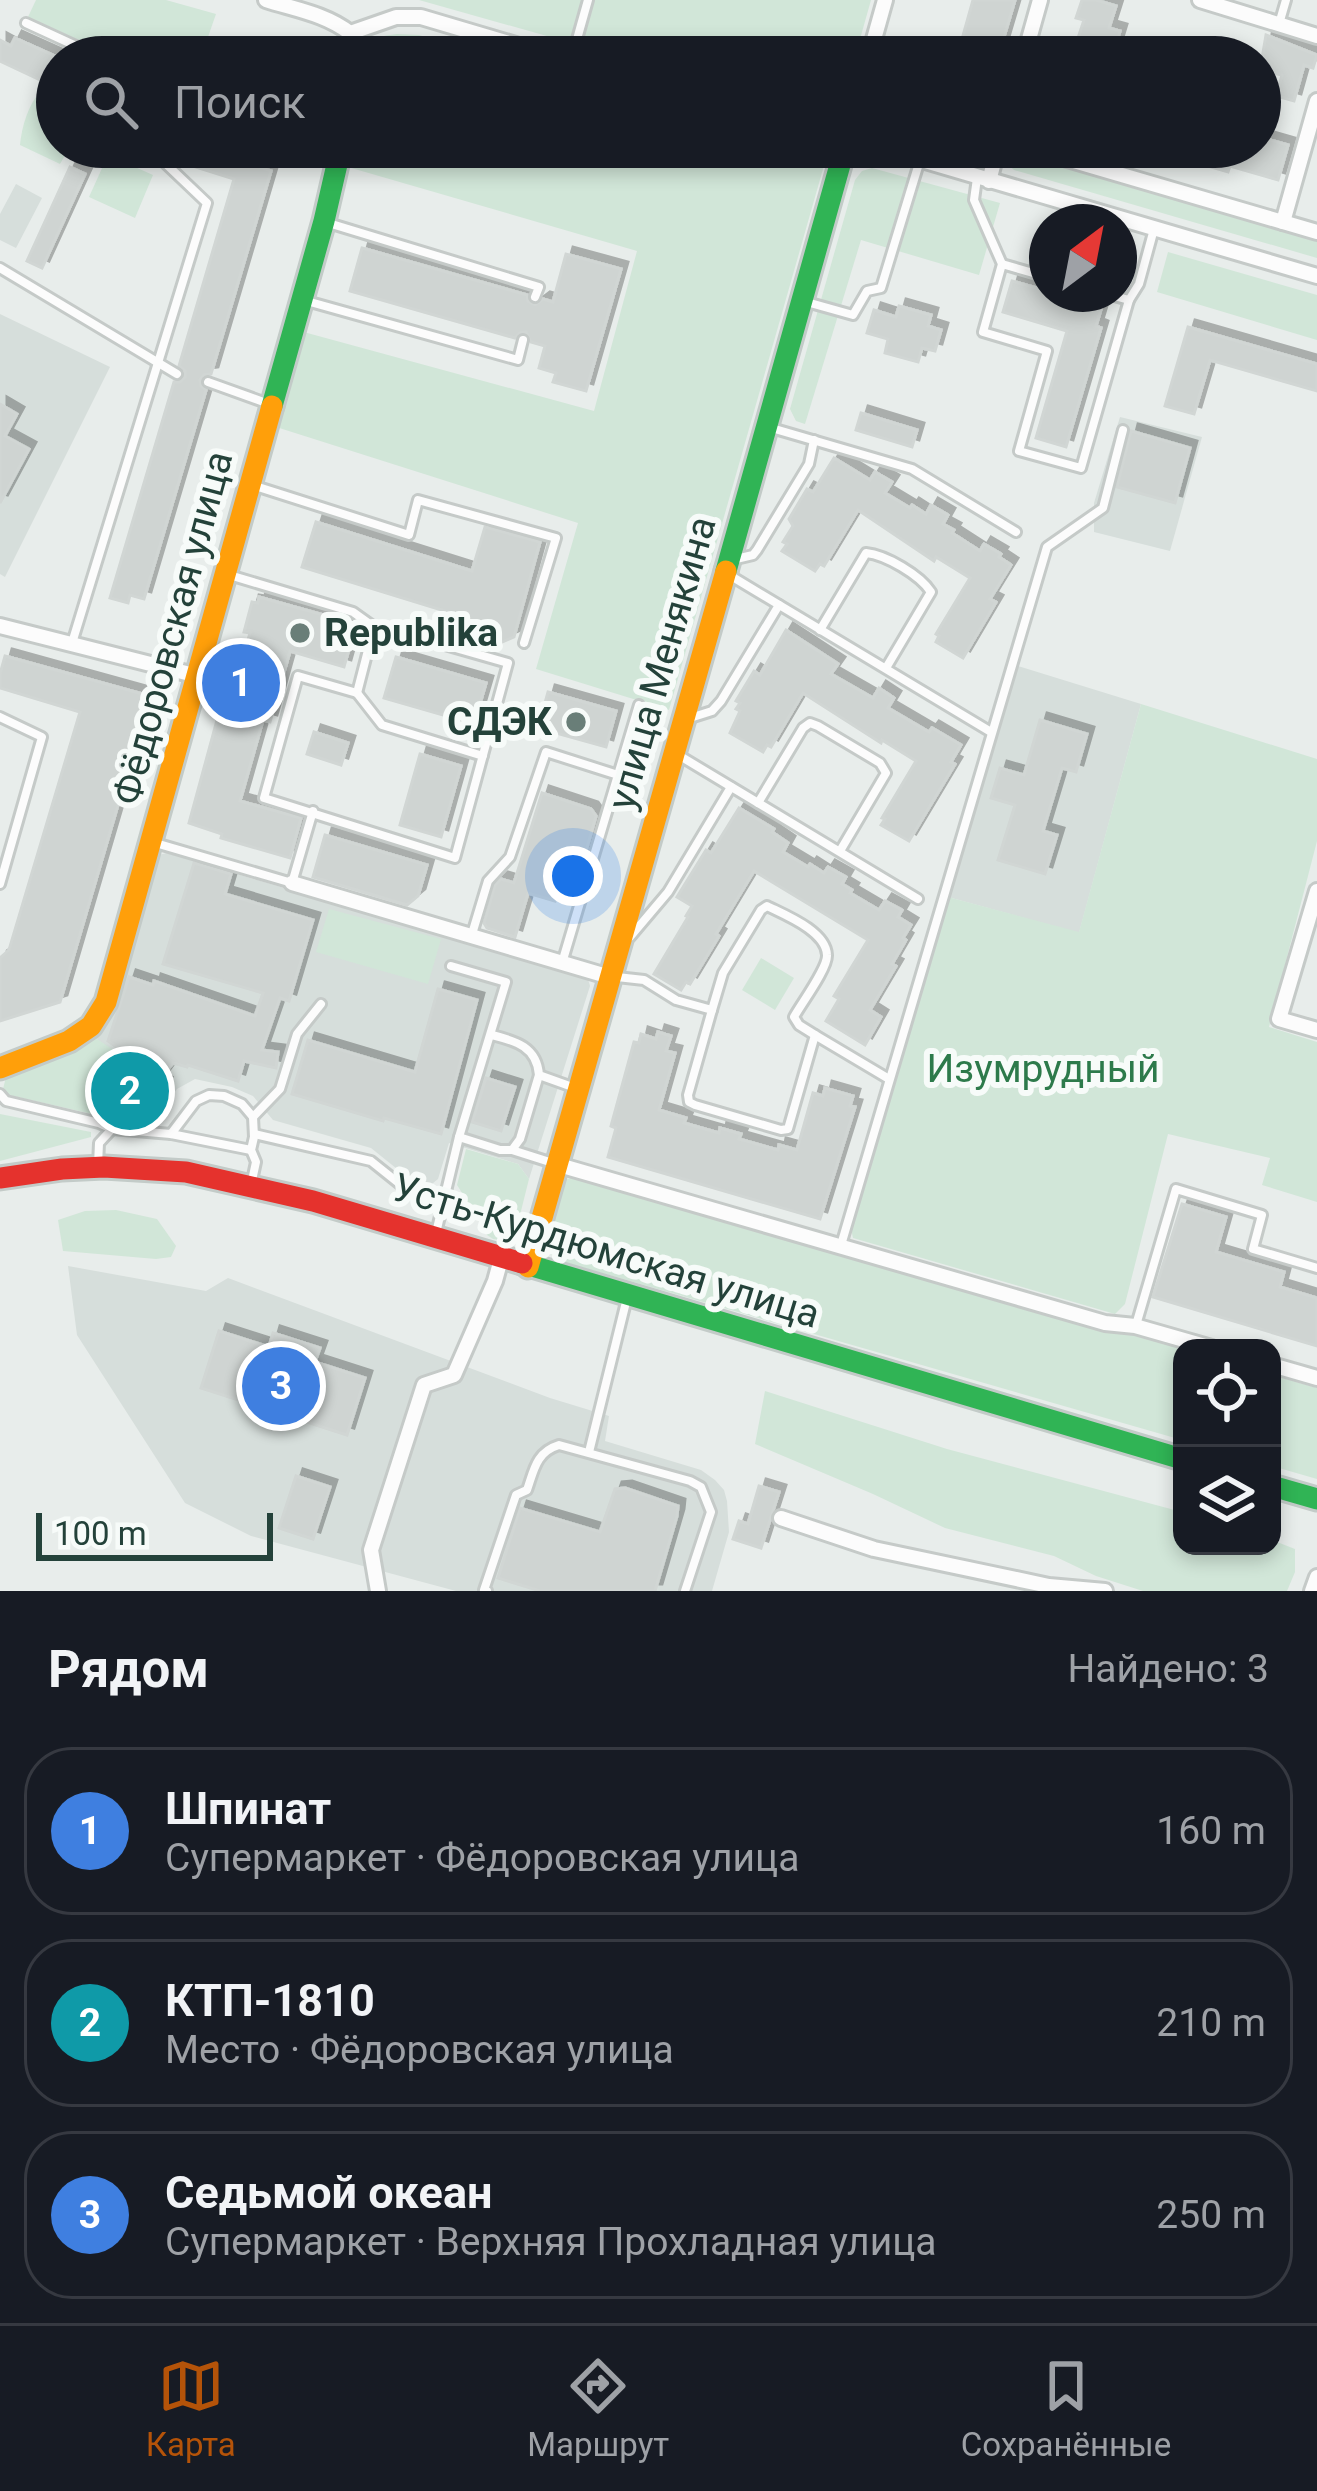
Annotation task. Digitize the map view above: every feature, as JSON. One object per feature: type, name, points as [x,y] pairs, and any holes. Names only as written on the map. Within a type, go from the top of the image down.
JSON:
[{"type":"street","points":[[266,0],[338,23],[350,33]]},
{"type":"street","points":[[875,36],[885,0]]},
{"type":"street","points":[[1030,36],[1040,0]]},
{"type":"street","points":[[1200,0],[1317,36]]},
{"type":"street","points":[[350,33],[396,17],[421,17],[485,36]]},
{"type":"street","points":[[1283,222],[1317,101]]},
{"type":"street","name":"Фёдоровская улица","points":[[0,1068],[68,1041],[92,1026],[106,1002],[335,168]]},
{"type":"street","name":"улица Менякина","points":[[528,1267],[838,168]]},
{"type":"street","points":[[947,168],[1317,276]]},
{"type":"street","points":[[983,179],[988,168]]},
{"type":"street","points":[[1098,168],[1317,232]]},
{"type":"street","points":[[0,627],[198,676]]},
{"type":"street","points":[[292,883],[610,976]]},
{"type":"street","points":[[1317,891],[1279,1019],[1317,1030]]},
{"type":"street","points":[[559,1165],[1105,1323],[1180,1339]]},
{"type":"street","name":"Усть-Курдюмская улица","points":[[0,1178],[98,1169],[170,1170],[251,1186],[1173,1456]]},
{"type":"street","points":[[378,1591],[371,1550],[424,1385],[454,1375],[501,1259]]},
{"type":"street","points":[[1281,1368],[1317,1378]]},
{"type":"street","points":[[1281,1489],[1317,1499]]},
{"type":"street","points":[[782,1518],[894,1553],[1048,1586],[1100,1590]]},
{"type":"street","points":[[1312,1591],[1317,1577]]},
{"type":"lane","points":[[396,17],[401,0]]},
{"type":"lane","points":[[578,36],[588,0]]},
{"type":"lane","points":[[1279,24],[1286,0]]},
{"type":"lane","points":[[26,23],[54,36]]},
{"type":"lane","points":[[72,644],[207,203],[170,168]]},
{"type":"lane","points":[[802,301],[853,315],[867,291],[881,288],[918,168]]},
{"type":"lane","points":[[983,179],[974,200],[1002,264],[983,332],[1047,351],[1019,451],[1081,468],[1126,312]]},
{"type":"lane","points":[[324,221],[538,287],[535,297]]},
{"type":"lane","points":[[1137,286],[1154,229]]},
{"type":"lane","points":[[1002,264],[1029,272]]},
{"type":"lane","points":[[0,268],[177,374]]},
{"type":"lane","points":[[302,300],[518,360],[523,340]]},
{"type":"lane","points":[[208,382],[272,405]]},
{"type":"lane","points":[[767,427],[912,469],[1016,532]]},
{"type":"lane","points":[[840,1246],[1047,548],[1102,508],[1123,430]]},
{"type":"lane","points":[[814,440],[809,464],[757,550],[727,566],[779,604],[991,732]]},
{"type":"lane","points":[[250,484],[409,535],[418,500],[556,538],[524,643]]},
{"type":"lane","points":[[820,629],[866,553],[877,554],[926,583],[929,597],[886,669]]},
{"type":"lane","points":[[226,574],[353,612],[374,627],[357,692]]},
{"type":"lane","points":[[683,720],[712,711],[721,701],[779,604]]},
{"type":"lane","points":[[438,643],[508,663],[483,756],[454,858],[264,798],[298,676],[357,692],[382,725],[483,756]]},
{"type":"lane","points":[[562,964],[639,705]]},
{"type":"lane","points":[[0,717],[42,736],[0,884]]},
{"type":"lane","points":[[758,803],[810,723],[880,763],[886,773],[840,852]]},
{"type":"lane","points":[[472,936],[488,881],[510,857],[546,752],[618,776]]},
{"type":"lane","points":[[674,752],[918,899]]},
{"type":"lane","points":[[617,952],[668,892],[731,787]]},
{"type":"lane","points":[[152,842],[292,883],[313,812]]},
{"type":"lane","points":[[815,1035],[788,1129],[694,1105],[687,1099],[723,973],[767,906],[818,935],[827,952],[795,1022],[889,1079]]},
{"type":"lane","points":[[435,1239],[459,1137],[506,982],[451,965]]},
{"type":"lane","points":[[610,976],[644,980],[676,1000],[712,1010]]},
{"type":"lane","points":[[253,1118],[280,1089],[297,1034],[321,1004]]},
{"type":"lane","points":[[492,1035],[522,1043],[538,1061],[539,1075],[520,1139],[512,1150]]},
{"type":"lane","points":[[539,1075],[580,1089]]},
{"type":"lane","points":[[0,1094],[7,1101],[112,1129],[171,1134],[251,1150]]},
{"type":"lane","points":[[171,1134],[196,1101],[209,1095],[242,1104],[253,1118],[251,1150],[256,1162],[251,1186]]},
{"type":"lane","points":[[98,1169],[99,1143],[112,1129]]},
{"type":"lane","points":[[254,1134],[371,1161],[406,1189],[443,1205]]},
{"type":"lane","points":[[459,1137],[559,1165]]},
{"type":"lane","points":[[1135,1326],[1176,1189],[1262,1215],[1253,1249],[1317,1268]]},
{"type":"lane","points":[[588,1452],[628,1296]]},
{"type":"lane","points":[[487,1591],[516,1495],[527,1490],[539,1456],[559,1445],[701,1487],[711,1511],[686,1591]]},
{"type":"shaded area","points":[[16,184],[42,198],[16,248],[0,240],[0,214]]},
{"type":"shaded area","points":[[0,314],[110,367],[5,577],[0,574]]},
{"type":"shaded area","points":[[1120,417],[1202,437],[1170,551],[1094,532],[1094,503]]},
{"type":"shaded area","points":[[1018,666],[1141,704],[1079,933],[948,897]]},
{"type":"shaded area","points":[[167,853],[588,979],[590,986],[529,1179],[518,1164],[449,1143],[438,1179],[427,1188],[371,1148],[273,1120],[253,1096],[195,1079],[177,1089],[151,1124],[118,1120],[138,1085],[119,1071],[126,1060],[91,1035],[152,864],[158,855]]},
{"type":"shaded area","points":[[68,1266],[206,1291],[228,1278],[609,1416],[605,1441],[701,1470],[724,1490],[729,1532],[712,1591],[456,1591],[251,1536],[185,1503],[77,1335]]},
{"type":"green space","points":[[36,0],[166,0],[216,14],[208,36],[70,36],[28,17]]},
{"type":"green space","points":[[419,0],[871,0],[861,36],[547,36]]},
{"type":"green space","points":[[36,98],[36,153],[20,145]]},
{"type":"green space","points":[[102,168],[137,168],[153,175],[135,218],[89,197]]},
{"type":"green space","points":[[351,168],[823,168],[669,710],[536,669],[578,523],[273,426],[300,331],[594,411],[637,251]]},
{"type":"green space","points":[[872,168],[1000,203],[979,275],[861,240],[805,424],[796,421],[790,409],[855,180]]},
{"type":"green space","points":[[1012,168],[1076,168],[1317,237],[1317,258],[1137,204]]},
{"type":"green space","points":[[1168,252],[1317,295],[1317,340],[1157,292]]},
{"type":"green space","name":"Изумрудный","points":[[1141,704],[1317,759],[1317,841],[1269,1027],[1317,1042],[1317,1202],[1262,1185],[1270,1158],[1168,1134],[1125,1304],[1115,1314],[853,1238],[850,1224],[948,897],[1079,932]]},
{"type":"green space","points":[[329,909],[441,939],[428,984],[316,952]]},
{"type":"green space","points":[[761,958],[794,978],[775,1010],[742,990]]},
{"type":"green space","points":[[91,1035],[127,1059],[120,1072],[138,1085],[118,1120],[9,1095],[3,1089],[6,1077],[77,1049]]},
{"type":"green space","points":[[0,1114],[91,1132],[91,1137],[0,1161]]},
{"type":"green space","points":[[466,1149],[518,1164],[529,1179],[518,1223],[508,1241],[487,1235],[457,1185]]},
{"type":"green space","points":[[575,1176],[1173,1346],[1173,1437],[557,1260],[546,1242],[563,1181]]},
{"type":"green space","points":[[116,1210],[157,1219],[176,1246],[171,1257],[63,1251],[58,1220],[85,1211]]},
{"type":"green space","points":[[1281,1378],[1317,1388],[1317,1479],[1281,1469]]},
{"type":"green space","points":[[765,1391],[947,1449],[1173,1510],[1173,1555],[1281,1555],[1281,1544],[1295,1549],[1295,1572],[1287,1591],[1143,1591],[1054,1556],[945,1528],[755,1444]]},
{"type":"building","points":[[973,0],[1015,0],[1004,36],[963,36]]},
{"type":"building","points":[[1082,0],[1116,6],[1109,28],[1120,31],[1118,36],[1079,36],[1084,20],[1076,18]]},
{"type":"building","points":[[15,38],[36,48],[36,78],[0,61],[0,40],[11,46]]},
{"type":"building","points":[[1281,41],[1317,55],[1313,68],[1304,65],[1294,101],[1281,97]]},
{"type":"building","points":[[1281,143],[1288,145],[1278,180],[1237,168],[1281,168]]},
{"type":"building","points":[[70,168],[85,174],[42,268],[27,261]]},
{"type":"building","points":[[199,168],[271,171],[211,374],[200,380],[206,390],[144,599],[130,595],[128,603],[110,598],[174,382],[185,377],[179,366],[234,179]]},
{"type":"building","points":[[362,248],[527,295],[535,305],[543,299],[553,302],[566,254],[621,269],[586,391],[553,382],[556,373],[539,368],[545,346],[531,342],[526,332],[515,338],[350,291]]},
{"type":"building","points":[[1012,281],[1029,286],[1029,312],[1100,312],[1096,326],[1101,328],[1066,447],[1036,438],[1067,331],[1003,312]]},
{"type":"building","points":[[899,306],[931,315],[928,326],[941,330],[935,351],[922,348],[918,362],[885,353],[888,339],[867,333],[874,310],[896,317]]},
{"type":"building","points":[[1188,327],[1317,364],[1317,391],[1210,360],[1194,414],[1165,406]]},
{"type":"building","points":[[0,404],[17,414],[5,436],[29,449],[0,503]]},
{"type":"building","points":[[861,413],[917,430],[912,447],[856,430]]},
{"type":"building","points":[[1131,431],[1190,448],[1175,503],[1117,487]]},
{"type":"building","points":[[834,458],[870,480],[875,472],[892,482],[885,493],[910,508],[926,514],[931,505],[948,515],[943,524],[952,533],[980,551],[984,544],[1011,565],[990,599],[996,602],[963,658],[936,642],[936,634],[970,578],[936,557],[934,561],[858,510],[824,566],[820,564],[815,571],[782,551],[793,526],[789,519]]},
{"type":"building","points":[[316,522],[472,571],[485,527],[540,542],[514,637],[500,643],[453,631],[458,615],[302,567]]},
{"type":"building","points":[[259,597],[356,624],[344,667],[290,651],[270,722],[263,720],[240,801],[301,818],[290,858],[221,838],[222,834],[189,823],[220,709],[228,711],[250,633],[244,632],[252,602],[258,603]]},
{"type":"building","points":[[786,630],[838,664],[831,674],[873,698],[879,688],[894,698],[888,708],[961,745],[951,762],[955,764],[909,841],[881,825],[916,761],[882,740],[803,693],[771,747],[767,745],[763,752],[730,733],[740,711],[736,701],[754,671],[760,675]]},
{"type":"building","points":[[5,656],[150,696],[60,1002],[0,1021],[0,958],[9,950],[80,712],[0,688]]},
{"type":"building","points":[[396,657],[486,683],[474,724],[384,698]]},
{"type":"building","points":[[548,692],[616,711],[606,747],[538,728]]},
{"type":"building","points":[[1040,720],[1087,734],[1076,772],[1062,768],[1043,831],[1057,835],[1045,874],[998,860],[1015,805],[991,798],[1000,768],[1024,775]]},
{"type":"building","points":[[314,732],[348,743],[341,765],[307,754]]},
{"type":"building","points":[[420,754],[461,766],[441,837],[400,825]]},
{"type":"building","points":[[542,793],[591,809],[596,816],[574,893],[558,888],[555,901],[528,893],[515,937],[484,923],[495,885],[501,879],[514,883]]},
{"type":"building","points":[[739,808],[788,843],[783,852],[808,867],[824,873],[828,867],[846,877],[842,884],[850,893],[879,910],[885,901],[902,910],[898,917],[911,925],[892,964],[896,966],[870,1010],[881,1017],[865,1045],[826,1021],[839,999],[834,996],[868,940],[754,871],[690,984],[686,982],[681,990],[654,974],[692,906],[677,897]]},
{"type":"building","points":[[325,835],[427,865],[418,896],[407,905],[313,877]]},
{"type":"building","points":[[194,863],[231,874],[225,894],[313,920],[289,1001],[280,998],[262,1050],[278,1052],[276,1068],[244,1061],[238,1081],[173,1063],[159,1081],[165,1084],[146,1120],[128,1110],[135,1097],[126,1092],[134,1078],[126,1072],[134,1060],[108,1041],[129,977],[255,1016],[263,993],[163,964]]},
{"type":"building","points":[[438,989],[477,1000],[441,1134],[292,1094],[308,1040],[415,1072]]},
{"type":"building","points":[[658,1032],[671,1036],[666,1051],[675,1053],[659,1110],[686,1118],[684,1123],[741,1134],[739,1139],[778,1150],[779,1145],[797,1150],[813,1093],[823,1096],[825,1088],[853,1096],[850,1106],[855,1107],[820,1219],[608,1157],[616,1128],[611,1126],[634,1042],[639,1043],[641,1034],[656,1039]]},
{"type":"building","points":[[486,1078],[515,1087],[501,1131],[472,1122]]},
{"type":"building","points":[[1182,1204],[1226,1217],[1216,1252],[1284,1272],[1280,1287],[1317,1298],[1317,1346],[1153,1297]]},
{"type":"building","points":[[219,1331],[269,1347],[273,1333],[320,1348],[315,1362],[365,1378],[347,1435],[201,1388]]},
{"type":"building","points":[[296,1476],[330,1487],[313,1539],[279,1528]]},
{"type":"building","points":[[759,1486],[779,1492],[761,1548],[733,1539],[739,1521],[748,1524]]},
{"type":"building","points":[[615,1489],[678,1506],[655,1591],[540,1591],[498,1578],[520,1508],[600,1532]]},
{"type":"traffic: fast","points":[[272,406],[336,168]]},
{"type":"traffic: fast","points":[[726,571],[839,168]]},
{"type":"traffic: fast","points":[[522,1263],[1173,1456]]},
{"type":"traffic: fast","points":[[1281,1489],[1317,1499]]},
{"type":"traffic: slow","points":[[0,1068],[69,1041],[91,1026],[106,1002],[272,406]]},
{"type":"traffic: slow","points":[[528,1267],[726,571]]},
{"type":"traffic: jam","points":[[0,1178],[104,1167],[186,1172],[313,1201],[522,1263]]},
{"type":"place","name":"Republika","points":[[300,633]]},
{"type":"place","name":"Шпинат","points":[[241,683]]},
{"type":"place","name":"СДЭК","points":[[576,722]]},
{"type":"place","name":"КТП-1810","points":[[130,1091]]},
{"type":"place","name":"Седьмой океан","points":[[281,1386]]}]
